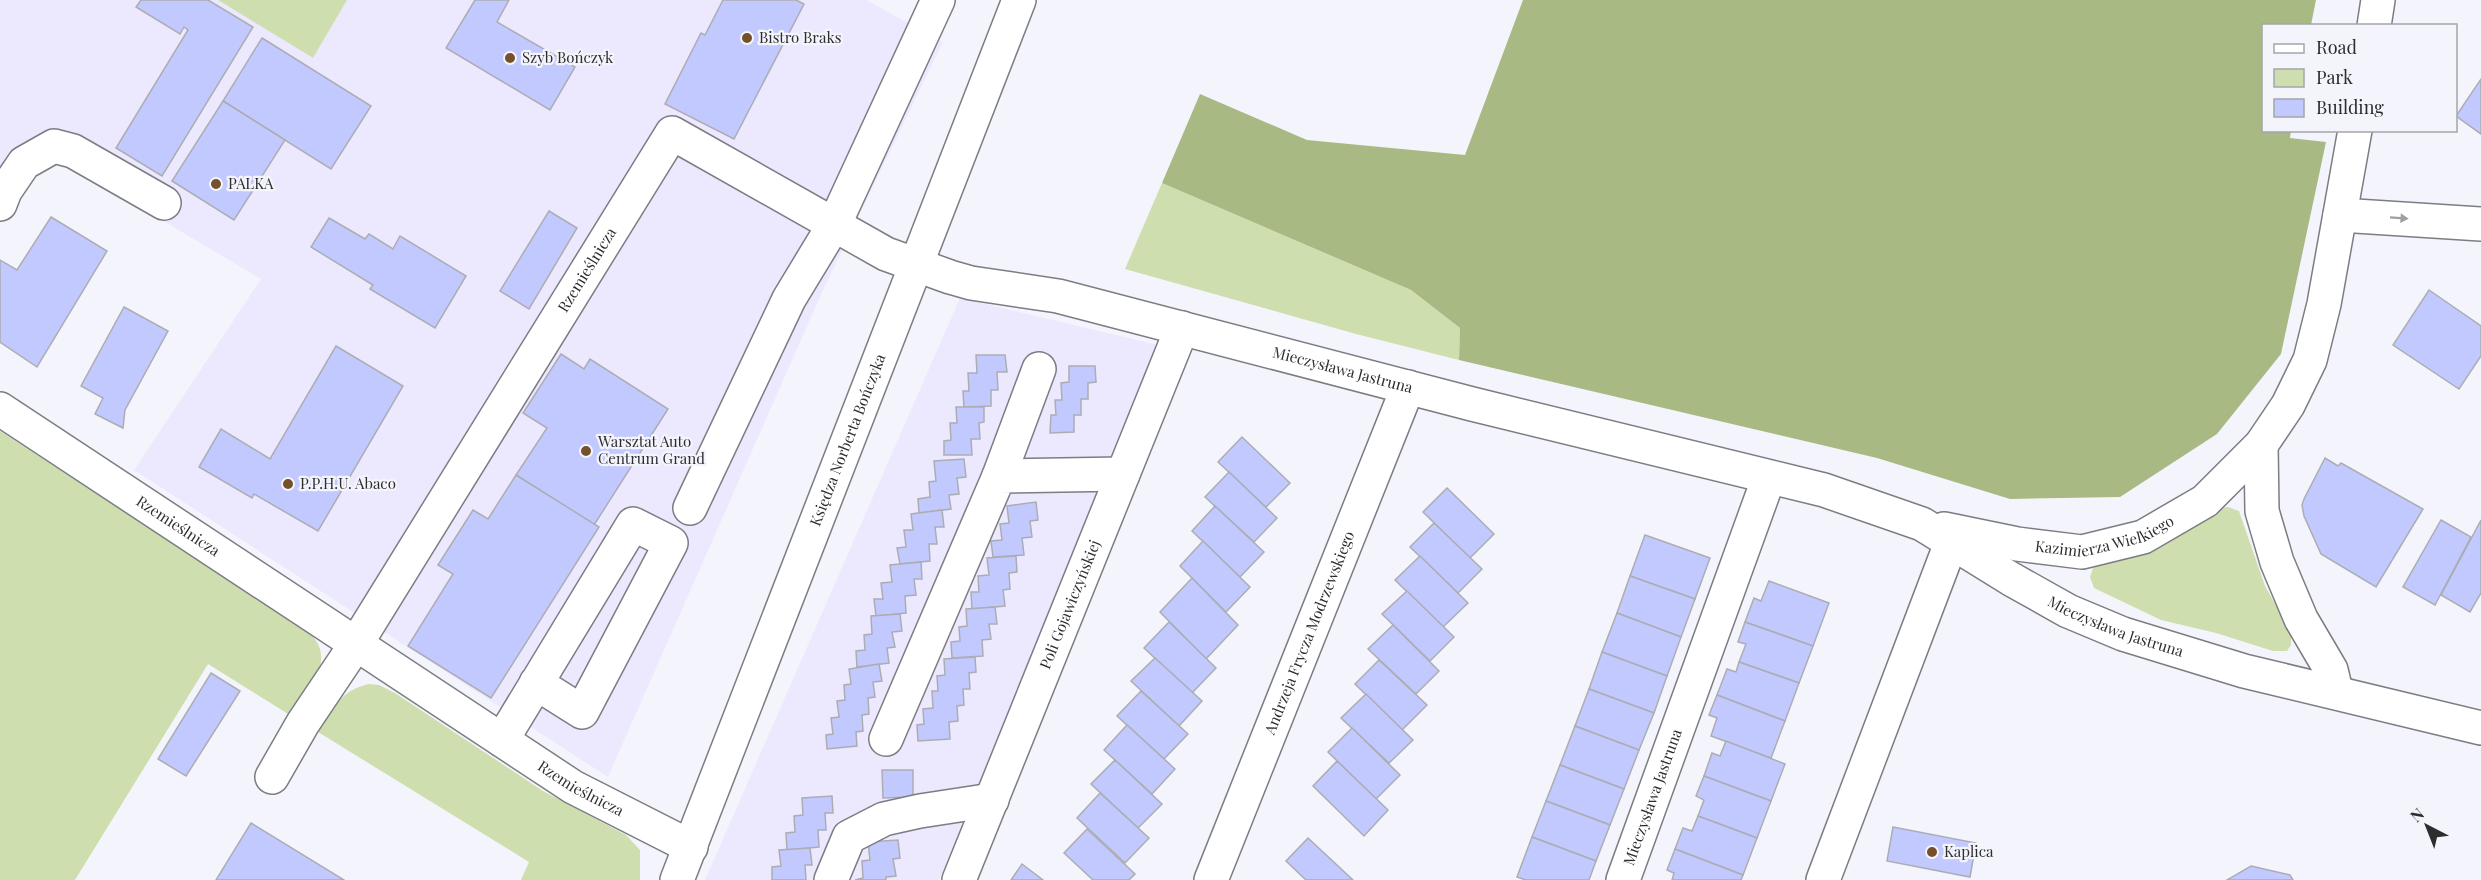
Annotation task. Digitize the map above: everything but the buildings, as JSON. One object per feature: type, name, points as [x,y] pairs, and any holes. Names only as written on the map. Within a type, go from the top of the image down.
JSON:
[{"type":"street","points":[[690,508],[789,299],[835,223],[938,0]]},
{"type":"street","points":[[2374,24],[2378,0]]},
{"type":"street","name":"Księdza Norberta Bończyka","points":[[677,880],[916,266],[1012,2]]},
{"type":"street","name":"Kazimierza Wielkiego","points":[[1922,524],[2017,544],[2082,552],[2143,537],[2205,501],[2261,445],[2288,405],[2310,360],[2324,304],[2355,132]]},
{"type":"street","name":"Rzemieślnicza","points":[[356,644],[672,133],[835,223],[886,254],[916,266]]},
{"type":"street","points":[[0,204],[5,191],[24,163],[54,146],[73,151],[165,203]]},
{"type":"street","points":[[2340,215],[2481,224]]},
{"type":"street","name":"Mieczysława Jastruna","points":[[916,266],[971,283],[1058,296],[1408,387],[1824,490],[1922,524],[2068,611],[2123,634],[2244,671],[2481,728]]},
{"type":"street","name":"Poli Gojawiczyńskiej","points":[[959,880],[1182,328]]},
{"type":"street","points":[[886,739],[999,476],[1039,369]]},
{"type":"street","name":"Andrzeja Frycza Modrzewskiego","points":[[1211,880],[1408,387]]},
{"type":"street","name":"Rzemieślnicza","points":[[0,409],[573,788],[691,847]]},
{"type":"street","points":[[2261,445],[2262,511],[2274,552],[2301,619],[2331,670],[2336,692]]},
{"type":"street","points":[[999,476],[1123,474]]},
{"type":"street","name":"Mieczysława Jastruna","points":[[1623,880],[1769,477]]},
{"type":"street","points":[[502,740],[536,683],[633,524],[671,543],[582,712],[536,683]]},
{"type":"street","points":[[1823,880],[1951,543]]},
{"type":"street","points":[[272,777],[303,723],[356,644]]},
{"type":"street","points":[[831,880],[849,837],[884,819],[992,800]]},
{"type":"shaded area","points":[[0,0],[218,0],[313,58],[347,0],[866,0],[943,42],[823,290],[608,777],[134,470],[261,279],[59,159],[16,190],[0,223]]},
{"type":"shaded area","points":[[960,298],[1158,345],[939,880],[705,880]]},
{"type":"green space","points":[[218,0],[347,0],[313,58]]},
{"type":"green space","points":[[1523,0],[2316,0],[2311,24],[2262,24],[2262,132],[2291,132],[2290,138],[2326,142],[2281,354],[2217,434],[2120,497],[2010,499],[1877,458],[1459,360],[1460,328],[1411,290],[1162,183],[1200,94],[1307,140],[1465,155]]},
{"type":"green space","points":[[1162,183],[1411,290],[1460,328],[1459,360],[1356,334],[1125,269]]},
{"type":"green space","points":[[0,431],[307,631],[316,641],[321,652],[318,674],[293,717],[208,664],[75,880],[0,880]]},
{"type":"green space","points":[[2228,507],[2239,511],[2265,586],[2291,635],[2291,645],[2287,651],[2273,651],[2216,633],[2161,620],[2094,588],[2090,577],[2095,562],[2135,557],[2215,508]]},
{"type":"green space","points":[[369,684],[379,685],[395,693],[543,791],[626,835],[640,850],[640,880],[521,880],[529,862],[318,732],[333,708],[344,696]]},
{"type":"place","name":"Bistro Braks","points":[[747,38]]},
{"type":"place","name":"Szyb Bończyk","points":[[510,58]]},
{"type":"place","name":"PALKA","points":[[216,184]]},
{"type":"place","name":"Warsztat Auto Centrum Grand","points":[[586,451]]},
{"type":"place","name":"P.P.H.U. Abaco","points":[[288,484]]},
{"type":"place","name":"Kaplica","points":[[1932,852]]}]
